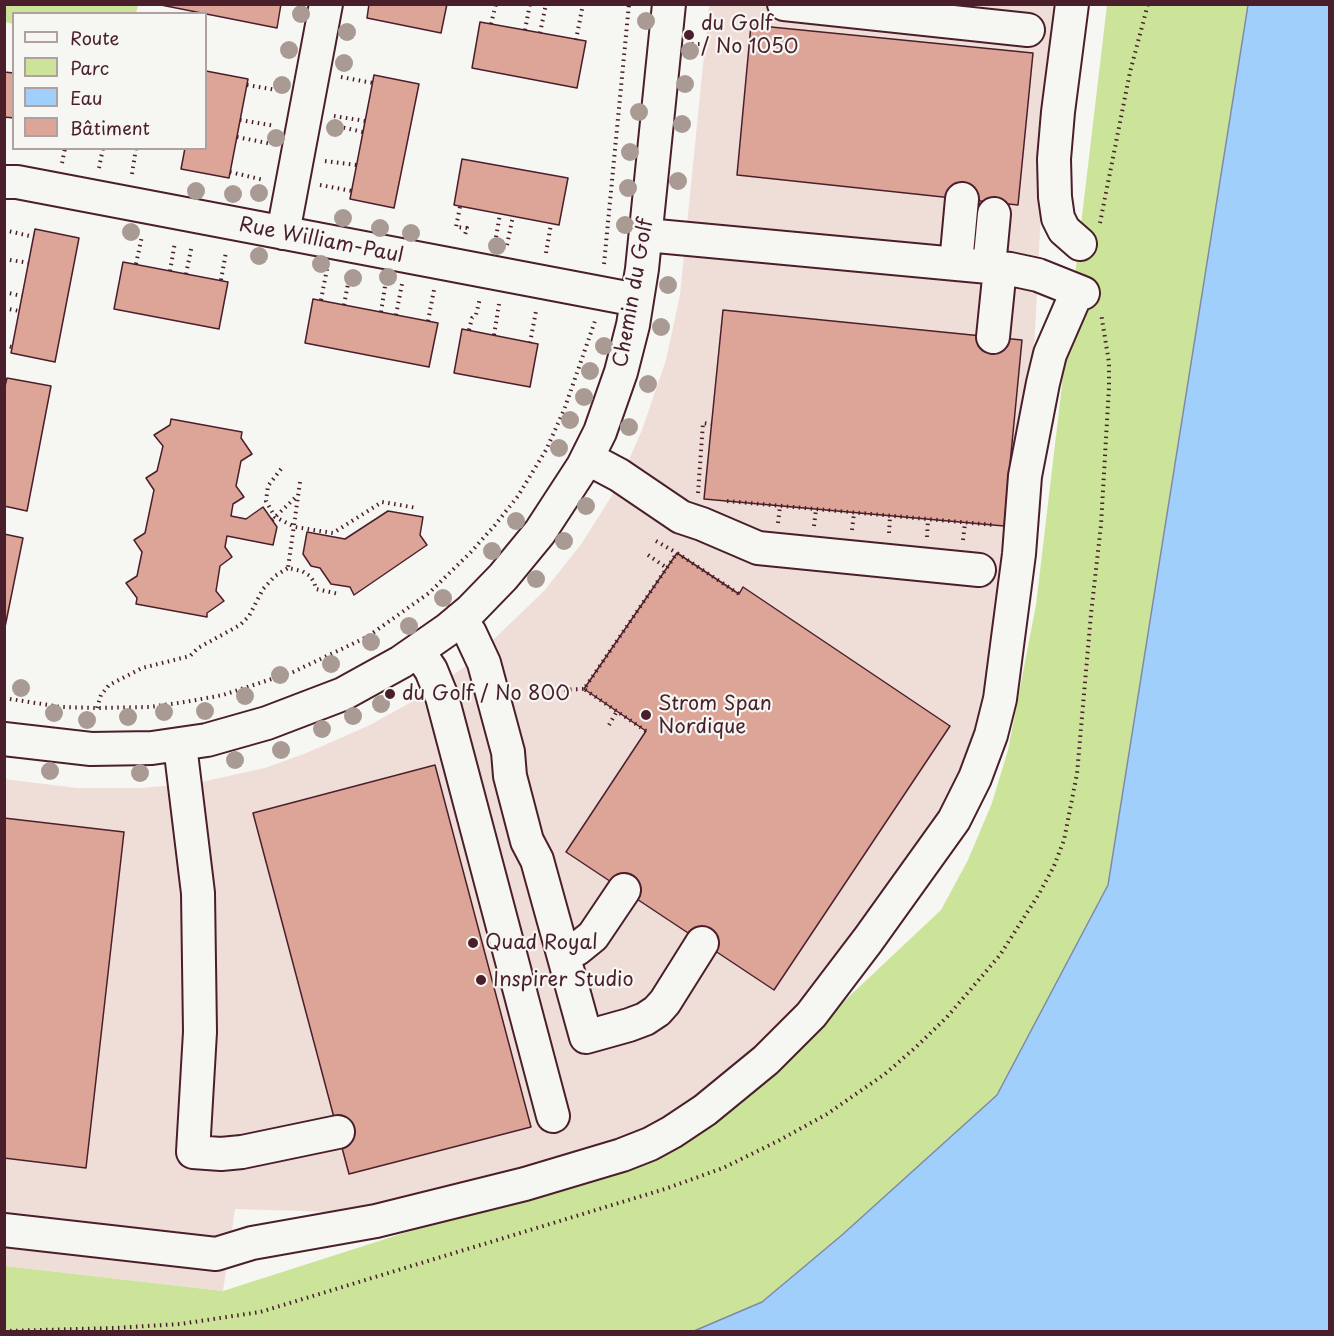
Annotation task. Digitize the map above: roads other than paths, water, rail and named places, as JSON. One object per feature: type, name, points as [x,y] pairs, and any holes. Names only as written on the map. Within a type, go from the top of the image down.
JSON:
[{"type":"street","points":[[283,233],[326,4]]},
{"type":"street","name":"Chemin du Golf","points":[[4,740],[124,750],[180,745],[236,733],[311,708],[375,678],[418,651],[460,619],[503,578],[568,492],[600,432],[621,372],[637,300],[646,236],[669,4]]},
{"type":"street","points":[[784,4],[1028,30]]},
{"type":"street","points":[[1072,4],[1058,112],[1054,159],[1055,197],[1058,218],[1064,230],[1090,234]]},
{"type":"street","name":"Rue William-Paul","points":[[4,182],[17,182],[637,300]]},
{"type":"street","points":[[956,264],[962,199]]},
{"type":"street","points":[[993,337],[994,214]]},
{"type":"street","points":[[4,1230],[216,1254],[252,1244],[376,1221],[525,1184],[622,1155],[650,1144],[705,1110],[766,1060],[811,1015],[954,820],[975,778],[991,735],[999,699],[1019,554],[1025,476],[1050,354],[1087,297],[1038,275],[994,268],[646,236]]},
{"type":"street","points":[[587,458],[619,475],[681,517],[758,548],[979,570]]},
{"type":"street","points":[[460,619],[470,633],[484,663],[508,752],[510,776],[527,841],[537,860],[586,1037],[637,1022],[657,1011],[702,943]]},
{"type":"street","points":[[418,651],[431,670],[442,697],[553,1116]]},
{"type":"street","points":[[180,745],[198,893],[200,1032],[193,1152],[220,1154],[242,1152],[338,1132]]},
{"type":"street","points":[[563,954],[577,950],[593,936],[624,890]]},
{"type":"water","points":[[1248,5],[1329,5],[1329,1331],[694,1331],[762,1302],[842,1235],[997,1095],[1108,885]]},
{"type":"place","name":"du Golf / No 1050","points":[[689,35]]},
{"type":"place","name":"du Golf / No 800","points":[[390,694]]},
{"type":"place","name":"Strom Span Nordique","points":[[646,715]]},
{"type":"place","name":"Quad Royal","points":[[473,943]]},
{"type":"place","name":"Inspirer Studio","points":[[481,980]]}]
